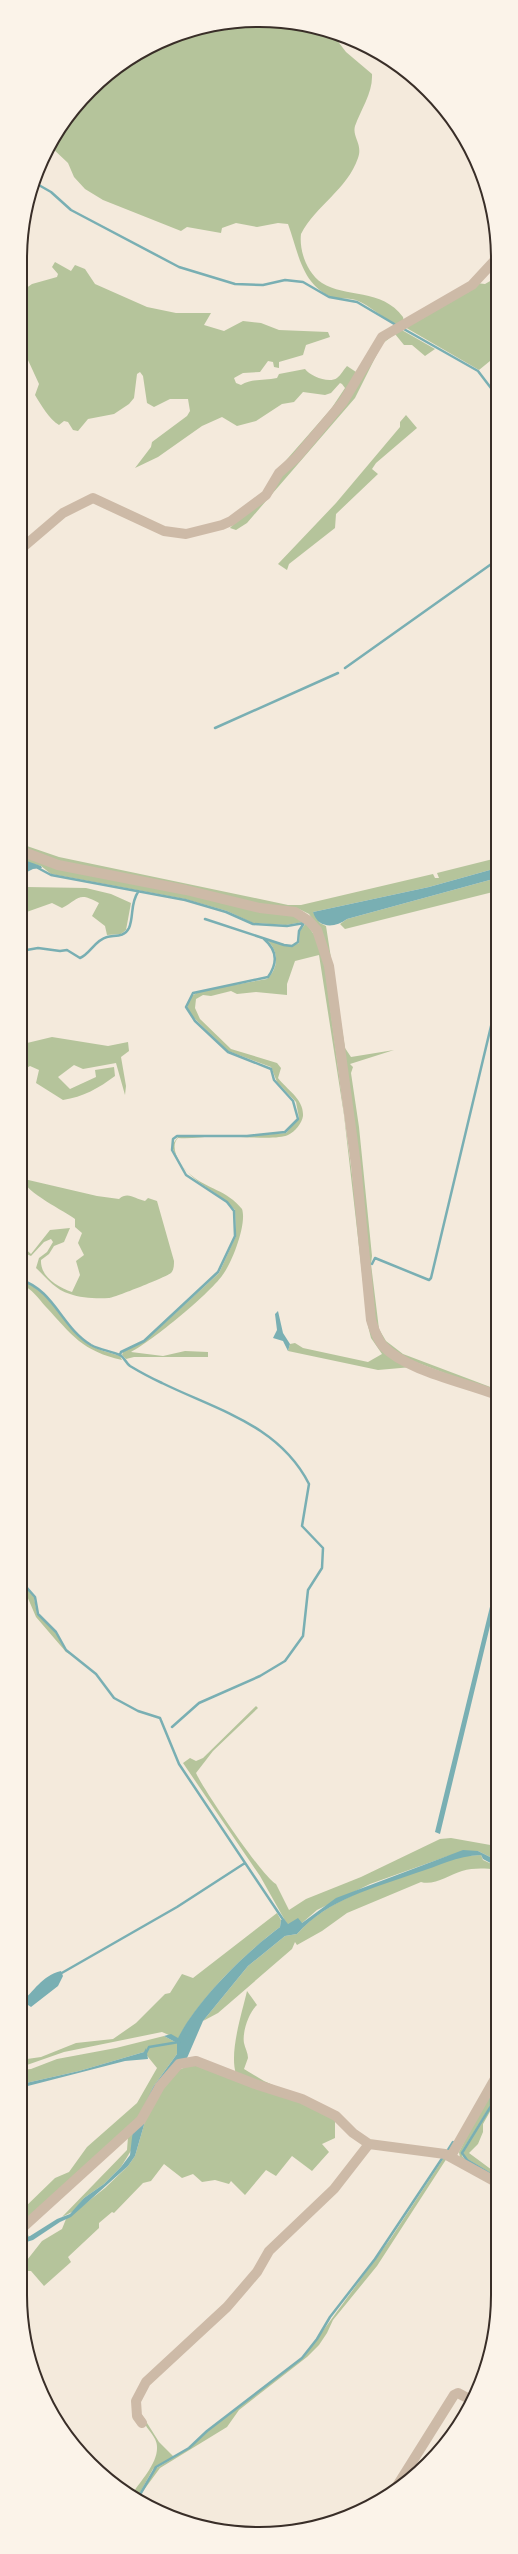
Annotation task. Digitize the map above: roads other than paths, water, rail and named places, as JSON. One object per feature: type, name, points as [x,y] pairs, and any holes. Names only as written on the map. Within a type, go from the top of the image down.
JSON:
[{"type":"street","points":[[27,544],[63,513],[93,498],[164,531],[186,534],[222,526],[231,521],[266,495],[279,473],[296,458],[343,402],[382,336],[472,285],[491,265]]},
{"type":"street","points":[[27,853],[58,865],[186,890],[260,908],[295,912],[309,921],[317,930],[329,966],[356,1164],[371,1320],[376,1335],[383,1345],[395,1355],[418,1367],[491,1393]]},
{"type":"street","points":[[27,2224],[141,2120],[160,2086],[179,2064],[196,2061],[254,2084],[315,2104],[336,2116],[353,2133],[369,2144],[451,2156],[491,2179]]},
{"type":"street","points":[[451,2156],[491,2086]]},
{"type":"street","points":[[142,2423],[137,2416],[136,2401],[146,2382],[227,2307],[257,2272],[269,2250],[334,2189],[369,2144]]},
{"type":"street","points":[[403,2477],[454,2395],[458,2393],[467,2398]]},
{"type":"water","points":[[27,861],[41,866],[42,868],[33,869],[27,872]]},
{"type":"water","points":[[491,870],[491,880],[347,919],[337,924],[327,925],[319,922],[315,918],[313,912],[429,887]]},
{"type":"water","points":[[278,1311],[283,1333],[290,1344],[288,1351],[283,1341],[273,1338],[277,1330],[275,1314]]},
{"type":"water","points":[[491,1603],[491,1622],[440,1834],[435,1832]]},
{"type":"water","points":[[463,1850],[478,1851],[491,1858],[491,1863],[483,1859],[481,1855],[464,1857],[352,1896],[323,1912],[309,1922],[297,1934],[285,1936],[248,1966],[203,2021],[184,2065],[164,2086],[146,2118],[135,2156],[128,2166],[71,2217],[60,2222],[33,2240],[27,2242],[27,2237],[57,2219],[70,2214],[84,2198],[104,2184],[121,2167],[130,2155],[133,2129],[153,2087],[177,2054],[177,2043],[164,2036],[171,2034],[178,2038],[197,2008],[223,1978],[252,1950],[280,1927],[281,1920],[284,1919],[288,1924],[298,1918],[302,1923],[336,1898]]},
{"type":"water","points":[[61,1971],[63,1976],[58,1986],[31,2007],[27,2004],[27,1996],[43,1980],[54,1973]]},
{"type":"water","points":[[146,2048],[148,2059],[125,2061],[27,2086],[27,2083],[79,2071],[144,2052]]},
{"type":"waterway","points":[[39,185],[51,192],[71,210],[179,267],[235,284],[263,285],[285,280],[303,282],[329,297],[357,302],[396,325]]},
{"type":"waterway","points":[[402,328],[478,371],[491,388]]},
{"type":"waterway","points":[[345,668],[491,564]]},
{"type":"waterway","points":[[215,728],[338,673]]},
{"type":"waterway","points":[[38,868],[51,875],[185,900],[226,912],[253,924],[287,926],[304,923]]},
{"type":"waterway","points":[[27,950],[38,948],[60,951],[67,950],[80,958],[84,956],[99,941],[107,937],[122,935],[127,931],[130,924],[134,901],[138,892]]},
{"type":"waterway","points":[[205,919],[284,945],[292,946],[298,942],[299,931],[304,923]]},
{"type":"waterway","points":[[120,1355],[121,1352],[144,1341],[218,1272],[235,1236],[234,1211],[227,1202],[186,1175],[172,1150],[173,1139],[177,1136],[247,1136],[285,1132],[298,1119],[293,1101],[274,1080],[271,1069],[228,1052],[195,1021],[186,1007],[193,993],[268,977],[275,962],[275,957],[272,948],[264,939]]},
{"type":"waterway","points":[[372,1264],[375,1258],[429,1280],[431,1278],[491,1026]]},
{"type":"waterway","points":[[27,1283],[42,1292],[72,1329],[91,1345],[120,1355],[130,1366],[142,1373],[225,1411],[264,1433],[281,1447],[296,1464],[309,1484],[302,1526],[323,1548],[322,1568],[308,1590],[303,1636],[285,1661],[260,1676],[199,1703],[172,1727]]},
{"type":"waterway","points":[[27,1588],[35,1597],[38,1614],[56,1632],[66,1650],[96,1674],[114,1698],[138,1711],[160,1718],[179,1764],[284,1921]]},
{"type":"waterway","points":[[60,1974],[177,1907],[245,1863]]},
{"type":"waterway","points":[[146,2053],[149,2047],[179,2042]]},
{"type":"waterway","points":[[489,2173],[467,2160],[462,2153],[491,2106],[491,2096]]},
{"type":"waterway","points":[[446,2153],[453,2142]]},
{"type":"waterway","points":[[140,2494],[156,2467],[189,2448],[207,2431],[302,2358],[317,2339],[330,2317],[375,2259],[443,2157]]}]
